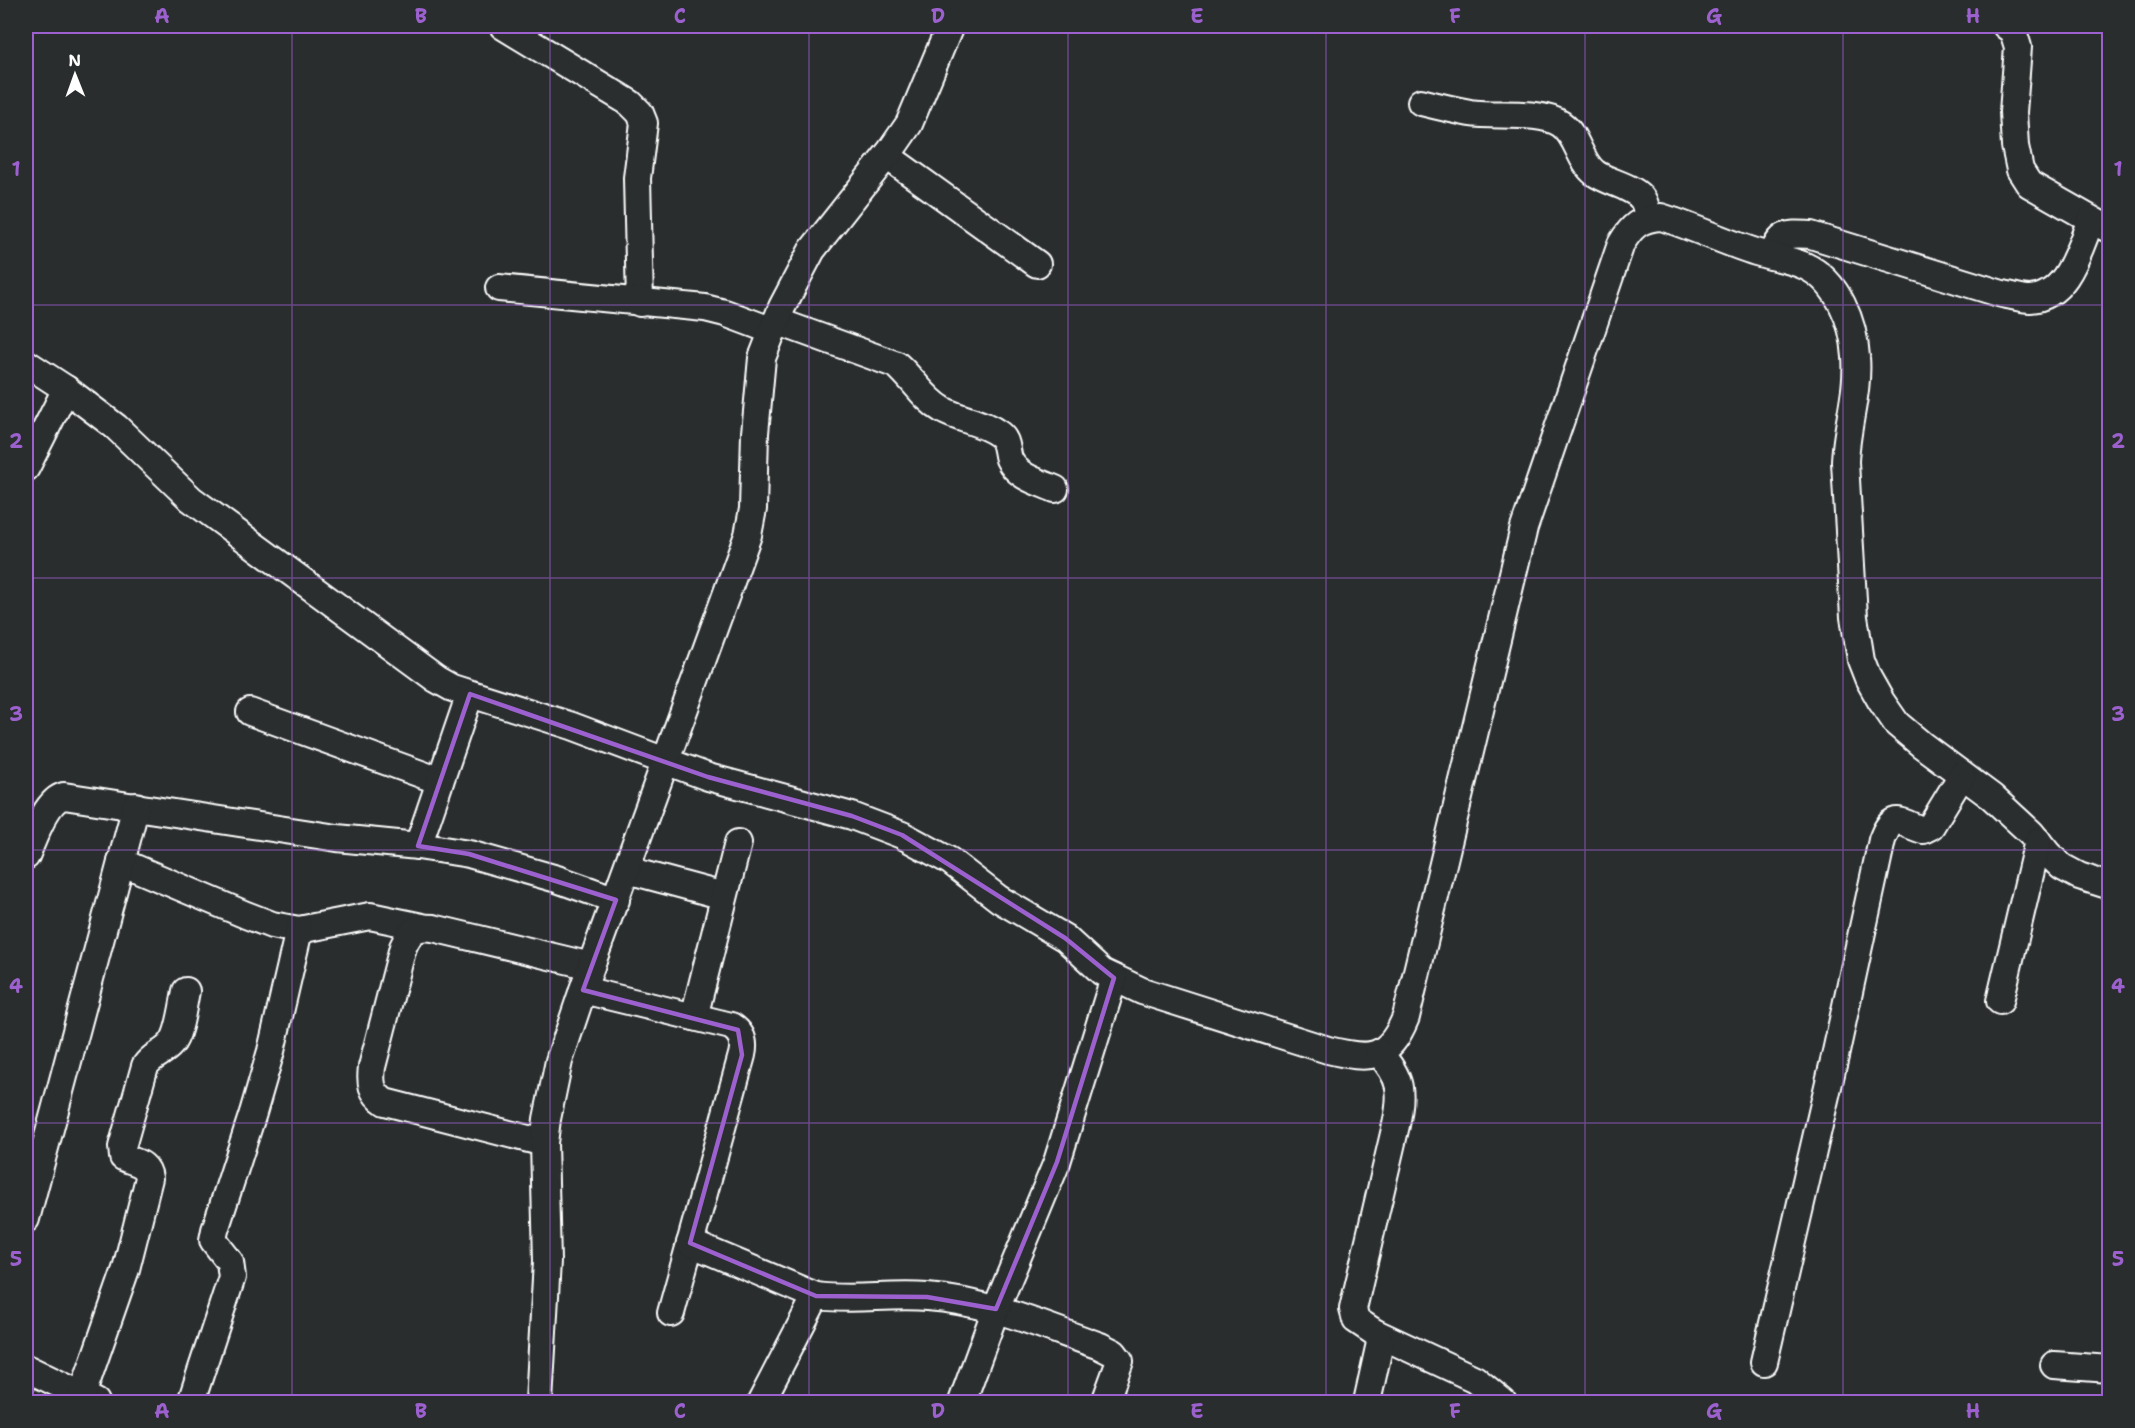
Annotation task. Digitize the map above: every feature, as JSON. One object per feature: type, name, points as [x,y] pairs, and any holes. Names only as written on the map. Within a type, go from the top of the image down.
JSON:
[{"type":"street","points":[[503,26],[630,103],[640,113],[644,123],[637,178],[640,303]]},
{"type":"street","points":[[539,1402],[547,1261],[544,1143],[552,1091],[591,966],[748,535],[753,509],[755,433],[762,358],[782,307],[812,250],[887,156],[909,124],[950,26]]},
{"type":"street","points":[[1772,256],[1783,237],[1791,234],[1811,235],[2002,294],[2031,299],[2049,294],[2062,283],[2100,225],[2029,184],[2020,170],[2015,146],[2013,112],[2017,33]]},
{"type":"street","points":[[1421,102],[1471,113],[1547,118],[1561,124],[1571,134],[1592,171],[1607,181],[1631,190],[1642,199],[1648,218]]},
{"type":"street","points":[[887,156],[1037,264]]},
{"type":"street","points":[[26,363],[66,389],[116,427],[191,499],[436,679],[452,688],[572,726],[708,777],[852,816],[902,835],[950,861],[999,899],[1065,938],[1094,966],[1114,978],[1142,991],[1328,1050],[1360,1057],[1379,1053],[1395,1040],[1406,1017],[1524,528],[1621,244],[1638,222],[1661,217],[1804,266],[1819,273],[1831,286],[1851,325],[1856,358],[1856,382],[1845,462],[1854,617],[1861,660],[1872,686],[1897,724],[1992,797],[2031,833],[2062,867],[2079,876],[2109,886]]},
{"type":"street","points":[[499,288],[705,308],[775,326],[897,365],[930,402],[946,412],[993,430],[1002,436],[1007,446],[1009,459],[1017,469],[1025,476],[1055,489]]},
{"type":"street","points":[[26,468],[66,389]]},
{"type":"street","points":[[418,846],[470,694]]},
{"type":"street","points":[[250,712],[440,781]]},
{"type":"street","points":[[1764,1362],[1885,832],[1891,822],[1901,820],[1919,829],[1927,829],[1962,775]]},
{"type":"street","points":[[26,856],[50,805],[56,798],[79,797],[337,838],[418,846],[469,854],[557,879],[616,900]]},
{"type":"street","points":[[26,1219],[136,806]]},
{"type":"street","points":[[2000,1001],[2038,841]]},
{"type":"street","points":[[694,1017],[738,843]]},
{"type":"street","points":[[121,862],[272,925],[299,930],[370,916],[591,966]]},
{"type":"street","points":[[627,870],[724,896]]},
{"type":"street","points":[[422,927],[407,937],[403,947],[372,1067],[373,1092],[385,1102],[544,1143]]},
{"type":"street","points":[[191,1402],[232,1277],[230,1262],[213,1240],[215,1230],[259,1092],[299,930]]},
{"type":"street","points":[[962,1402],[996,1309],[1057,1162],[1114,978]]},
{"type":"street","points":[[583,990],[731,1026],[738,1030],[744,1046],[671,1313]]},
{"type":"street","points":[[26,1368],[89,1399],[149,1178],[144,1165],[123,1157],[122,1147],[145,1066],[150,1058],[166,1048],[175,1038],[186,991]]},
{"type":"street","points":[[1379,1053],[1397,1076],[1400,1087],[1400,1105],[1353,1309],[1356,1320],[1376,1333],[1475,1379],[1503,1402]]},
{"type":"street","points":[[690,1243],[816,1296],[834,1298],[927,1297],[996,1309],[1100,1346],[1118,1355],[1120,1361],[1105,1402]]},
{"type":"street","points":[[761,1402],[816,1296]]},
{"type":"street","points":[[1366,1402],[1380,1348],[1376,1333]]},
{"type":"street","points":[[2054,1365],[2109,1369]]},
{"type":"highlighted area","points":[[470,694],[708,777],[852,816],[902,835],[1065,938],[1114,978],[1057,1162],[996,1309],[927,1297],[816,1296],[690,1243],[742,1055],[738,1030],[583,990],[616,900],[469,854],[418,846]]}]
